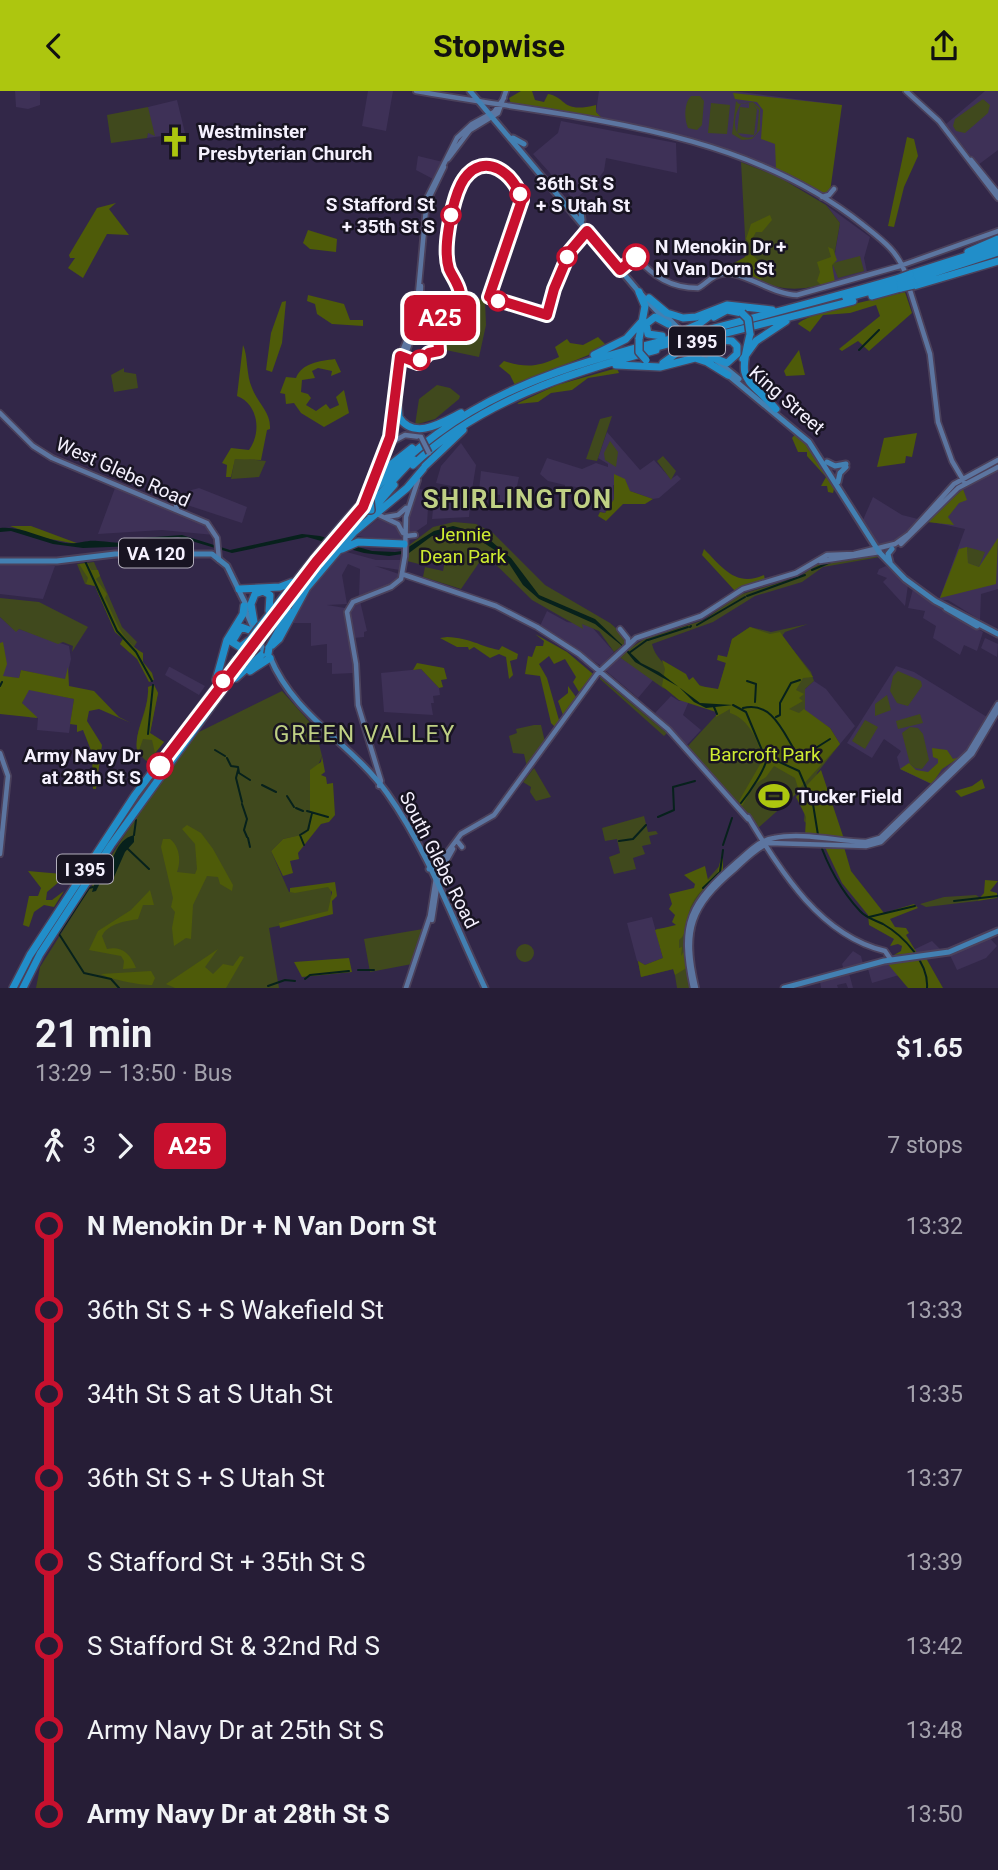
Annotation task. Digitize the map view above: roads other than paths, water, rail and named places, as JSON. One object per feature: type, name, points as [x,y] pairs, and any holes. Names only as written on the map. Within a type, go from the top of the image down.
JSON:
[{"type":"highway","points":[[912,281],[929,269],[998,238]]},
{"type":"highway","points":[[929,269],[997,257]]},
{"type":"highway","points":[[912,281],[997,257]]},
{"type":"highway","points":[[267,656],[302,584],[387,485],[430,444],[466,420],[530,387],[624,355],[900,285],[997,257]]},
{"type":"highway","name":"I 395","points":[[257,634],[336,544],[429,449],[455,431],[556,376],[885,293],[900,285]]},
{"type":"highway","name":"I 395","points":[[257,634],[302,584],[314,558],[336,544],[381,484],[421,447],[456,421],[502,397],[556,376],[667,339],[745,316],[900,285]]},
{"type":"highway","points":[[639,292],[645,306],[639,352],[646,360],[658,362],[685,346],[727,333]]},
{"type":"highway","points":[[649,298],[669,314],[683,318],[735,305],[775,310],[817,301]]},
{"type":"highway","points":[[673,327],[655,317],[648,320],[645,329],[655,337],[688,330],[720,309],[735,305]]},
{"type":"highway","points":[[743,359],[756,341],[775,326],[837,305]]},
{"type":"highway","points":[[667,339],[694,330],[727,310],[745,316],[750,334],[743,359],[746,379],[776,409]]},
{"type":"highway","points":[[556,376],[619,343],[643,320]]},
{"type":"highway","points":[[653,366],[665,363],[685,349],[722,339],[732,341],[737,346],[737,355],[731,362],[723,363],[711,357]]},
{"type":"highway","points":[[556,376],[613,365],[653,366],[693,358],[707,362],[728,375]]},
{"type":"highway","points":[[397,393],[399,417],[411,427],[433,427],[471,408],[502,397]]},
{"type":"highway","points":[[336,544],[407,488],[424,467],[465,429],[518,398]]},
{"type":"highway","points":[[336,544],[389,466],[471,408]]},
{"type":"highway","points":[[336,544],[372,480]]},
{"type":"highway","points":[[354,532],[395,483]]},
{"type":"highway","points":[[367,495],[374,512]]},
{"type":"highway","points":[[361,510],[365,507],[374,512]]},
{"type":"highway","points":[[336,544],[403,549]]},
{"type":"highway","points":[[239,589],[302,584]]},
{"type":"highway","points":[[152,785],[241,673],[267,656],[279,639],[302,584]]},
{"type":"highway","points":[[206,698],[220,672],[231,634],[243,614],[244,606]]},
{"type":"highway","points":[[231,634],[228,646],[233,657],[244,662],[267,656]]},
{"type":"highway","points":[[16,988],[134,803],[257,634]]},
{"type":"highway","name":"I 395","points":[[26,971],[36,946],[135,795],[206,698],[239,661]]},
{"type":"highway","name":"I 395","points":[[26,971],[239,661]]},
{"type":"highway","points":[[26,971],[29,988]]},
{"type":"main road","points":[[416,91],[658,136],[759,165],[844,214],[891,251],[901,264]]},
{"type":"main road","name":"King Street","points":[[470,91],[582,220],[639,292],[673,327],[809,442],[839,485]]},
{"type":"main road","points":[[906,91],[936,117],[998,196]]},
{"type":"main road","points":[[403,549],[410,502],[429,453],[421,437],[398,419],[397,393],[404,356],[420,311],[429,198],[458,142],[500,107],[505,95]]},
{"type":"main road","points":[[505,95],[507,104],[515,108]]},
{"type":"main road","points":[[500,107],[653,132],[744,157],[770,167],[834,204],[890,247],[901,264],[930,354],[938,422],[956,470],[963,481]]},
{"type":"main road","points":[[367,495],[391,431],[399,359],[416,316],[426,198],[455,141],[469,126],[492,115]]},
{"type":"main road","name":"King Street","points":[[492,115],[673,327]]},
{"type":"main road","points":[[513,138],[524,144]]},
{"type":"main road","points":[[991,188],[998,196]]},
{"type":"main road","points":[[822,197],[834,190],[834,204]]},
{"type":"main road","points":[[581,212],[582,220]]},
{"type":"main road","points":[[622,269],[636,257],[659,279],[678,286],[696,289],[716,275],[728,274],[792,295],[910,262],[998,230]]},
{"type":"main road","name":"King Street","points":[[699,349],[805,433],[827,462],[878,550],[891,565],[937,601],[998,635]]},
{"type":"main road","name":"West Glebe Road","points":[[0,412],[33,446],[47,455],[207,523],[218,541],[220,557]]},
{"type":"main road","points":[[15,426],[24,426]]},
{"type":"main road","points":[[384,454],[402,436],[421,437]]},
{"type":"main road","points":[[956,470],[964,474],[971,473],[998,460]]},
{"type":"main road","points":[[827,462],[835,466],[846,465],[839,473],[839,485]]},
{"type":"main road","points":[[878,550],[907,536],[954,485],[998,467]]},
{"type":"main road","points":[[954,485],[956,470]]},
{"type":"main road","points":[[891,565],[888,554],[892,549],[908,539],[971,473]]},
{"type":"main road","points":[[175,499],[175,507],[180,513]]},
{"type":"main road","points":[[374,512],[398,515],[410,502]]},
{"type":"main road","points":[[374,512],[402,527],[402,574],[396,584],[356,600],[347,611],[356,664],[358,705],[378,781]]},
{"type":"main road","points":[[405,535],[409,538],[415,535]]},
{"type":"main road","points":[[437,887],[438,865],[461,834],[494,815],[601,671],[616,653],[628,644],[701,618],[740,593],[797,576],[821,560],[892,549]]},
{"type":"main road","name":"VA 120","points":[[0,562],[79,560],[91,557],[220,557]]},
{"type":"main road","name":"South Glebe Road","points":[[220,557],[239,589],[267,656]]},
{"type":"main road","name":"South Glebe Road","points":[[220,557],[267,656],[300,709],[378,781],[428,868],[484,988]]},
{"type":"main road","points":[[402,574],[463,593],[513,614],[556,638],[601,671],[714,776],[765,842],[795,888],[818,914],[857,941],[887,952],[892,960]]},
{"type":"main road","points":[[937,601],[947,599]]},
{"type":"main road","points":[[620,629],[628,639],[628,644]]},
{"type":"main road","points":[[407,988],[430,916],[440,871],[457,842],[466,833],[495,817],[601,671]]},
{"type":"main road","points":[[830,842],[866,846],[888,837],[972,754],[998,704]]},
{"type":"main road","points":[[694,988],[688,937],[691,912],[702,894],[765,842],[780,837],[811,841],[866,842],[884,836],[969,751],[998,710]]},
{"type":"main road","points":[[0,753],[8,776],[0,853]]},
{"type":"main road","points":[[878,832],[884,836]]},
{"type":"main road","points":[[457,842],[462,847]]},
{"type":"main road","points":[[428,868],[438,865]]},
{"type":"main road","name":"South Glebe Road","points":[[437,887],[439,901],[484,988]]},
{"type":"main road","points":[[407,988],[439,901]]},
{"type":"main road","points":[[784,988],[892,960],[945,951],[998,929]]},
{"type":"waterway","points":[[859,350],[879,330]]},
{"type":"waterway","points":[[85,561],[117,631],[136,652],[152,681]]},
{"type":"waterway","points":[[812,570],[833,561]]},
{"type":"waterway","points":[[747,596],[805,575]]},
{"type":"waterway","points":[[697,625],[745,597]]},
{"type":"waterway","points":[[648,640],[688,627]]},
{"type":"waterway","points":[[629,653],[647,640]]},
{"type":"waterway","points":[[776,717],[780,715],[780,703],[791,683],[800,680]]},
{"type":"waterway","points":[[747,681],[756,684],[755,702]]},
{"type":"waterway","points":[[0,686],[2,682]]},
{"type":"waterway","points":[[148,734],[153,685]]},
{"type":"waterway","points":[[733,705],[746,712],[764,755],[799,771],[813,804],[818,835]]},
{"type":"waterway","points":[[714,707],[717,714]]},
{"type":"waterway","points":[[743,708],[754,707],[771,715],[800,758],[830,739]]},
{"type":"waterway","points":[[215,750],[225,756]]},
{"type":"waterway","points":[[741,803],[760,774],[767,757]]},
{"type":"waterway","points":[[227,758],[231,766],[238,767],[239,773],[250,780]]},
{"type":"waterway","points":[[238,770],[236,778],[242,802]]},
{"type":"waterway","points":[[658,817],[674,810],[673,787],[695,781]]},
{"type":"waterway","points":[[262,785],[276,792]]},
{"type":"waterway","points":[[287,796],[294,807]]},
{"type":"waterway","points":[[242,804],[247,819],[244,830],[247,837]]},
{"type":"waterway","points":[[296,808],[303,811]]},
{"type":"waterway","points":[[307,811],[328,817]]},
{"type":"waterway","points":[[304,845],[300,835],[308,830],[312,813]]},
{"type":"waterway","points":[[723,845],[732,818]]},
{"type":"waterway","points":[[134,835],[136,820]]},
{"type":"waterway","points":[[619,841],[633,839],[646,825]]},
{"type":"waterway","points":[[248,838],[250,847]]},
{"type":"waterway","points":[[819,840],[836,878],[853,904],[865,915],[891,929],[914,951],[924,969],[927,988]]},
{"type":"waterway","points":[[128,849],[149,869]]},
{"type":"waterway","points":[[703,888],[720,872],[723,850]]},
{"type":"waterway","points":[[93,887],[89,888],[59,934],[84,973],[111,979],[119,988]]},
{"type":"waterway","points":[[954,901],[998,896]]},
{"type":"waterway","points":[[869,917],[915,906]]},
{"type":"waterway","points":[[358,970],[374,970]]},
{"type":"waterway","points":[[305,979],[310,975],[349,971]]},
{"type":"waterway","points":[[268,986],[285,980],[295,981]]},
{"type":"place","name":"Westminster Presbyterian Church","points":[[175,142]]},
{"type":"place","name":"36th St S + S Utah St","points":[[520,194]]},
{"type":"place","name":"S Stafford St + 35th St S","points":[[451,215]]},
{"type":"place","name":"N Menokin Dr + N Van Dorn St","points":[[636,257]]},
{"type":"place","name":"Army Navy Dr at 28th St S","points":[[160,766]]},
{"type":"place","name":"Tucker Field","points":[[774,796]]},
{"type":"district","name":"SHIRLINGTON","points":[[518,499]]},
{"type":"district","name":"GREEN VALLEY","points":[[365,734]]},
{"type":"park label","name":"Jennie Dean Park","points":[[463,545]]},
{"type":"park label","name":"Barcroft Park","points":[[765,754]]}]
